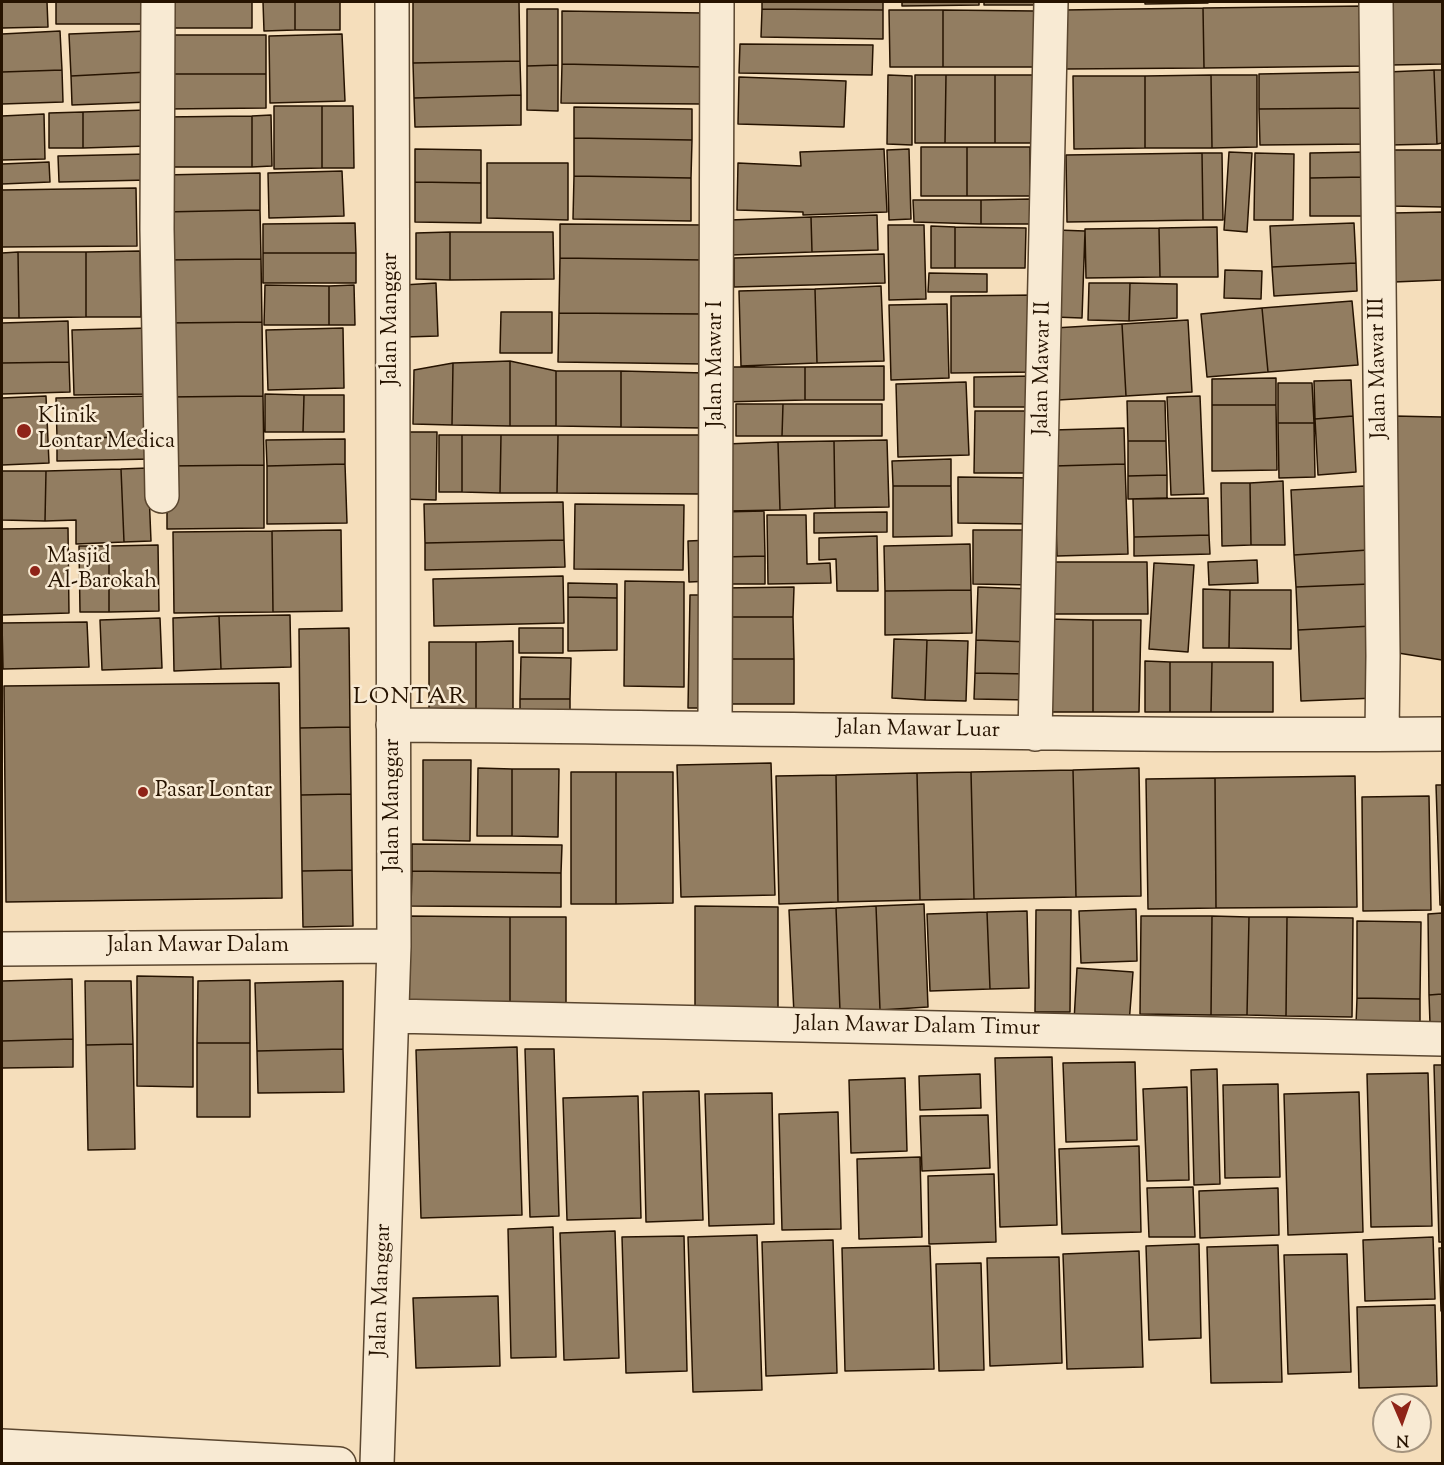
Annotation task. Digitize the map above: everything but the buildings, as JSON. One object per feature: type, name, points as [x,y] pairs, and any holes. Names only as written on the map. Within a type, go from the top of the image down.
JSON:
[{"type":"street","points":[[158,2],[157,229],[162,496]]},
{"type":"street","name":"Jalan Manggar","points":[[377,1464],[394,946],[392,2]]},
{"type":"street","name":"Jalan Mawar I","points":[[715,727],[717,2]]},
{"type":"street","name":"Jalan Mawar II","points":[[1035,734],[1051,2]]},
{"type":"street","name":"Jalan Mawar III","points":[[1376,2],[1382,734]]},
{"type":"street","name":"Jalan Mawar Luar","points":[[393,725],[715,727],[1035,734],[1443,734]]},
{"type":"street","name":"Jalan Mawar Dalam","points":[[2,949],[394,946]]},
{"type":"street","name":"Jalan Mawar Dalam Timur","points":[[392,1016],[1443,1039]]},
{"type":"street","points":[[2,1446],[339,1464]]},
{"type":"place","name":"Klinik Lontar Medica","points":[[24,431]]},
{"type":"place","name":"Masjid Al-Barokah","points":[[35,571]]},
{"type":"place","name":"Pasar Lontar","points":[[143,792]]},
{"type":"district","name":"LONTAR","points":[[410,699]]}]
